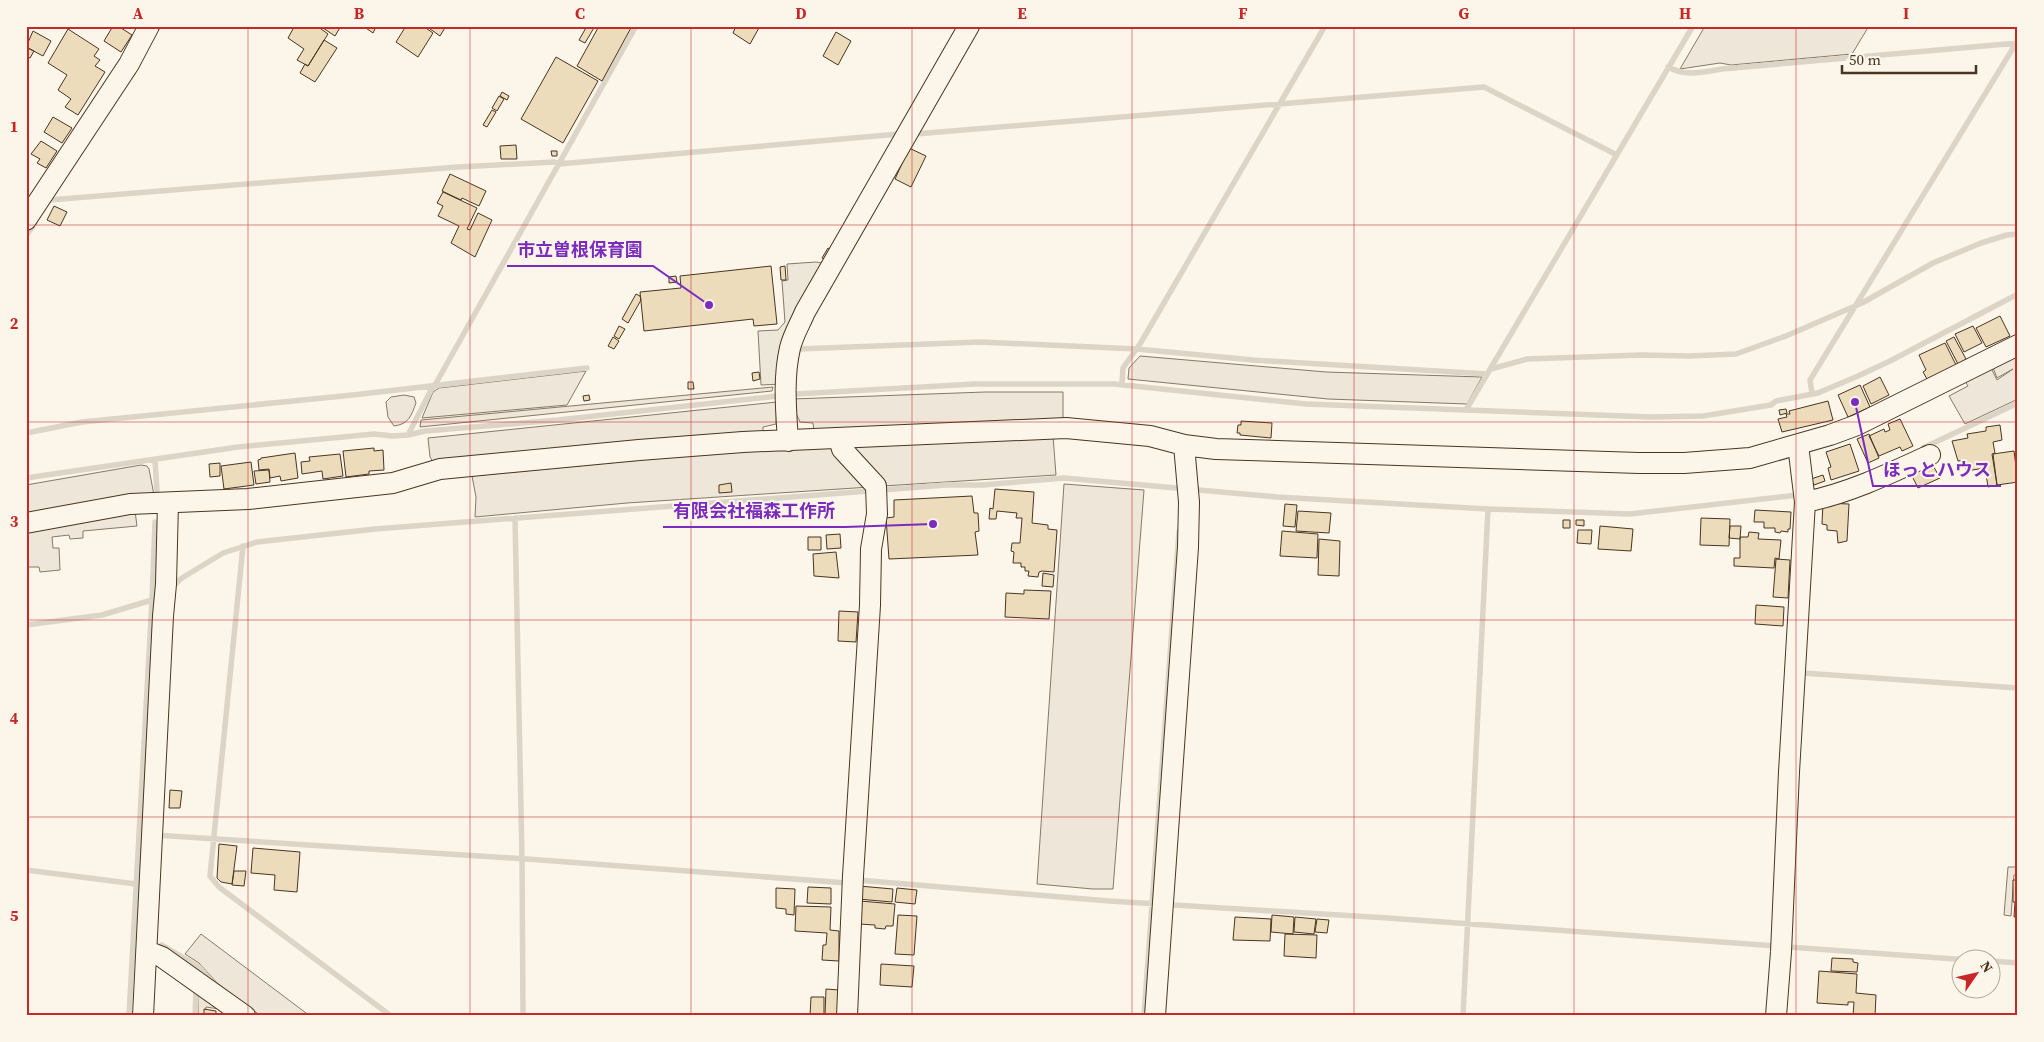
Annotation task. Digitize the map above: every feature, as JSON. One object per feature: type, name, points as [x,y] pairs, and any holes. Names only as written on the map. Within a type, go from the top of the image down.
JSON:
[{"type":"street","points":[[26,220],[129,64],[149,26]]},
{"type":"street","points":[[788,441],[786,393],[790,347],[805,312],[969,26]]},
{"type":"street","points":[[26,523],[130,504],[248,499],[393,483],[440,469],[689,445],[1066,428],[1150,436],[1184,445],[1216,449],[1639,463],[1684,463],[1750,458],[1830,435],[1864,422],[2018,345]]},
{"type":"street","points":[[839,438],[842,449],[876,490],[877,514],[871,549],[870,604],[847,1016]]},
{"type":"street","points":[[1155,1016],[1187,557],[1188,491],[1184,445]]},
{"type":"street","points":[[1776,1016],[1804,502],[1798,445]]},
{"type":"street","points":[[1804,502],[1837,494],[1876,480],[1930,455]]},
{"type":"street","points":[[143,1016],[166,584],[168,503]]},
{"type":"street","points":[[147,951],[162,956],[245,1016]]},
{"type":"shaded area","points":[[1705,26],[1869,26],[1852,54],[1731,65],[1720,63],[1680,69]]},
{"type":"shaded area","points":[[816,262],[828,264],[782,384],[761,385],[758,331],[778,330],[785,322],[782,281],[788,280],[787,264]]},
{"type":"shaded area","points":[[2018,352],[2018,399],[1965,424],[1949,396],[1968,386],[1963,378],[1990,366],[1997,380],[2013,369],[1997,378],[1992,365]]},
{"type":"shaded area","points":[[1140,356],[1326,372],[1482,377],[1467,404],[1328,399],[1128,379],[1129,368]]},
{"type":"shaded area","points":[[586,371],[567,405],[422,418],[433,392],[439,388]]},
{"type":"shaded area","points":[[773,387],[772,391],[420,427],[421,420]]},
{"type":"shaded area","points":[[985,392],[1063,392],[1063,423],[814,432],[813,423],[800,422],[793,407],[792,399]]},
{"type":"shaded area","points":[[404,395],[414,397],[416,403],[406,421],[394,426],[388,417],[386,402],[391,397]]},
{"type":"shaded area","points":[[777,402],[776,424],[763,427],[763,432],[433,462],[430,457],[428,438]]},
{"type":"shaded area","points":[[1053,436],[1056,475],[883,486],[850,448],[855,444]]},
{"type":"shaded area","points":[[824,444],[839,452],[870,487],[627,503],[475,517],[476,497],[472,476]]},
{"type":"shaded area","points":[[141,465],[147,466],[149,469],[154,495],[26,516],[26,485]]},
{"type":"shaded area","points":[[1064,484],[1144,490],[1113,889],[1037,884]]},
{"type":"shaded area","points":[[135,511],[137,526],[83,531],[83,538],[70,539],[69,535],[52,537],[53,548],[59,548],[60,570],[40,572],[39,567],[26,567],[26,530]]},
{"type":"shaded area","points":[[2008,867],[2018,867],[2018,875],[2014,875],[2011,916],[2004,915]]},
{"type":"shaded area","points":[[201,934],[310,1016],[261,1016],[217,983],[199,963],[185,954]]},
{"type":"shaded area","points":[[201,993],[219,1009],[206,1007],[205,1016],[198,1016],[198,996]]},
{"type":"building","points":[[113,26],[118,26],[132,35],[121,52],[104,41]]},
{"type":"building","points":[[290,26],[317,26],[328,34],[308,66],[297,60],[304,49],[288,38],[293,29]]},
{"type":"building","points":[[320,26],[341,26],[335,36]]},
{"type":"building","points":[[363,26],[375,26],[376,27],[373,33]]},
{"type":"building","points":[[406,26],[423,26],[433,33],[418,57],[396,42]]},
{"type":"building","points":[[426,26],[446,26],[440,36]]},
{"type":"building","points":[[587,26],[595,26],[585,43],[579,40]]},
{"type":"building","points":[[599,26],[632,26],[602,81],[577,66]]},
{"type":"building","points":[[736,26],[760,26],[750,44],[733,33]]},
{"type":"building","points":[[68,29],[99,49],[94,56],[100,60],[95,66],[105,72],[78,115],[65,107],[71,99],[58,90],[67,75],[48,63]]},
{"type":"building","points":[[33,31],[51,41],[43,56],[26,47]]},
{"type":"building","points":[[836,32],[851,41],[838,65],[823,56]]},
{"type":"building","points":[[324,40],[337,48],[315,82],[300,73],[305,64],[308,66]]},
{"type":"building","points":[[26,47],[34,51],[30,58],[26,56]]},
{"type":"building","points":[[556,57],[598,81],[563,143],[521,119]]},
{"type":"building","points":[[502,92],[509,96],[507,100],[500,96]]},
{"type":"building","points":[[499,96],[504,99],[497,111],[492,108]]},
{"type":"building","points":[[492,110],[496,112],[487,127],[483,125]]},
{"type":"building","points":[[53,117],[72,128],[62,143],[44,132]]},
{"type":"building","points":[[41,141],[57,151],[46,168],[37,163],[40,159],[31,154]]},
{"type":"building","points":[[516,145],[517,159],[501,159],[500,146]]},
{"type":"building","points":[[909,148],[926,156],[911,187],[895,179]]},
{"type":"building","points":[[551,151],[557,151],[557,156],[552,156]]},
{"type":"building","points":[[450,174],[486,191],[479,206],[442,191]]},
{"type":"building","points":[[443,192],[477,208],[467,229],[470,230],[478,213],[492,220],[475,257],[451,243],[459,226],[438,216],[443,206],[437,203]]},
{"type":"building","points":[[54,206],[67,212],[60,226],[47,220]]},
{"type":"building","points":[[828,248],[830,249],[825,259],[822,258]]},
{"type":"building","points":[[771,266],[777,324],[754,326],[753,319],[644,331],[640,292],[681,288],[680,276]]},
{"type":"building","points":[[785,266],[786,280],[781,280],[780,267]]},
{"type":"building","points":[[676,276],[677,282],[669,283],[669,277]]},
{"type":"building","points":[[636,294],[640,296],[641,300],[628,323],[622,319]]},
{"type":"building","points":[[2000,316],[2010,336],[1986,347],[1976,328]]},
{"type":"building","points":[[619,326],[625,329],[619,339],[614,336]]},
{"type":"building","points":[[1973,326],[1982,343],[1964,352],[1955,334]]},
{"type":"building","points":[[613,337],[619,341],[614,349],[608,346]]},
{"type":"building","points":[[1954,337],[1966,359],[1958,364],[1946,341]]},
{"type":"building","points":[[1945,343],[1956,365],[1927,379],[1923,372],[1926,370],[1919,355]]},
{"type":"building","points":[[759,372],[760,379],[753,381],[752,373]]},
{"type":"building","points":[[1880,377],[1889,395],[1871,404],[1863,386]]},
{"type":"building","points":[[688,382],[693,382],[694,389],[688,389]]},
{"type":"building","points":[[1860,385],[1870,407],[1848,417],[1838,395]]},
{"type":"building","points":[[589,395],[590,400],[584,401],[583,396]]},
{"type":"building","points":[[1828,401],[1833,420],[1782,432],[1778,419],[1787,417],[1786,414],[1790,414],[1789,411]]},
{"type":"building","points":[[1786,409],[1787,413],[1780,415],[1779,410]]},
{"type":"building","points":[[1900,419],[1913,446],[1902,451],[1900,447],[1879,456],[1869,436],[1884,429],[1885,432],[1890,430],[1888,424]]},
{"type":"building","points":[[1241,421],[1272,423],[1271,438],[1240,435],[1240,433],[1237,433],[1238,425],[1241,425]]},
{"type":"building","points":[[2000,425],[2002,440],[1993,442],[1995,453],[1992,454],[1997,485],[1988,487],[1985,468],[1966,471],[1965,460],[1958,461],[1952,441],[1968,438],[1967,434],[1986,431],[1986,427]]},
{"type":"building","points":[[1869,434],[1879,458],[1868,463],[1857,439]]},
{"type":"building","points":[[1850,444],[1859,471],[1831,480],[1828,468],[1831,467],[1826,452]]},
{"type":"building","points":[[374,448],[374,451],[383,450],[384,470],[369,471],[369,474],[346,477],[343,451]]},
{"type":"building","points":[[2014,451],[2018,482],[1997,485],[1993,454]]},
{"type":"building","points":[[295,453],[298,478],[281,481],[280,476],[270,478],[269,469],[259,470],[258,460],[261,458]]},
{"type":"building","points":[[340,454],[343,476],[323,479],[322,471],[302,474],[301,462],[310,461],[309,457]]},
{"type":"building","points":[[251,462],[254,485],[224,489],[221,466]]},
{"type":"building","points":[[1931,462],[1940,478],[1918,488],[1910,472]]},
{"type":"building","points":[[220,463],[220,476],[210,477],[209,464]]},
{"type":"building","points":[[269,470],[270,482],[256,484],[254,471]]},
{"type":"building","points":[[1823,475],[1825,481],[1814,485],[1811,479]]},
{"type":"building","points":[[731,483],[732,492],[719,493],[719,485]]},
{"type":"building","points":[[995,489],[1034,492],[1032,523],[1048,525],[1048,529],[1057,530],[1054,572],[1042,571],[1039,572],[1038,577],[1028,576],[1029,571],[1025,571],[1025,567],[1021,567],[1021,563],[1013,563],[1014,552],[1011,551],[1012,543],[1020,543],[1022,518],[1016,518],[1017,513],[997,511],[996,519],[989,519],[990,508],[993,509]]},
{"type":"building","points":[[972,496],[974,513],[978,513],[979,531],[975,532],[978,555],[889,559],[886,518],[894,517],[894,500]]},
{"type":"building","points":[[1823,503],[1849,504],[1847,541],[1838,543],[1837,531],[1827,530],[1827,525],[1822,524]]},
{"type":"building","points":[[1285,504],[1297,505],[1295,527],[1283,526]]},
{"type":"building","points":[[1755,510],[1791,512],[1790,529],[1788,529],[1788,532],[1781,531],[1780,533],[1775,532],[1775,528],[1764,528],[1764,522],[1754,522]]},
{"type":"building","points":[[1298,511],[1331,513],[1329,533],[1296,531]]},
{"type":"building","points":[[1701,518],[1730,519],[1729,546],[1700,545]]},
{"type":"building","points":[[1563,520],[1570,520],[1570,528],[1563,528]]},
{"type":"building","points":[[1576,520],[1584,520],[1584,526],[1576,525]]},
{"type":"building","points":[[1600,526],[1633,529],[1631,551],[1598,549]]},
{"type":"building","points":[[1730,526],[1741,526],[1740,539],[1729,538]]},
{"type":"building","points":[[1578,530],[1592,530],[1591,544],[1577,543]]},
{"type":"building","points":[[1282,531],[1318,534],[1317,558],[1280,556]]},
{"type":"building","points":[[1749,532],[1759,533],[1758,539],[1781,540],[1779,559],[1775,558],[1774,568],[1734,566],[1734,558],[1740,558],[1740,537],[1748,537]]},
{"type":"building","points":[[840,534],[841,548],[827,549],[826,535]]},
{"type":"building","points":[[808,537],[821,537],[821,550],[808,550]]},
{"type":"building","points":[[1319,539],[1340,541],[1339,576],[1318,575]]},
{"type":"building","points":[[836,552],[839,578],[814,576],[813,554]]},
{"type":"building","points":[[1776,559],[1790,560],[1788,598],[1773,597]]},
{"type":"building","points":[[1043,573],[1054,575],[1053,587],[1042,586]]},
{"type":"building","points":[[1024,590],[1051,591],[1049,619],[1005,617],[1006,593],[1024,594]]},
{"type":"building","points":[[1756,605],[1784,607],[1783,626],[1755,624]]},
{"type":"building","points":[[839,611],[858,612],[856,642],[838,641]]},
{"type":"building","points":[[170,790],[182,791],[180,808],[169,808]]},
{"type":"building","points":[[219,844],[237,846],[232,884],[221,882],[217,878]]},
{"type":"building","points":[[253,848],[300,852],[297,892],[274,890],[275,875],[251,873]]},
{"type":"building","points":[[234,871],[246,871],[244,886],[232,885]]},
{"type":"building","points":[[2013,880],[2018,880],[2018,902],[2013,902]]},
{"type":"building","points":[[859,886],[893,889],[892,902],[858,899]]},
{"type":"building","points":[[808,887],[831,888],[831,904],[807,903]]},
{"type":"building","points":[[776,888],[795,889],[794,915],[786,914],[786,909],[776,908]]},
{"type":"building","points":[[897,888],[917,890],[915,904],[895,902]]},
{"type":"building","points":[[860,901],[895,904],[893,926],[886,926],[885,929],[875,928],[875,925],[859,924]]},
{"type":"building","points":[[2015,902],[2018,902],[2018,917],[2014,917]]},
{"type":"building","points":[[796,906],[831,907],[830,930],[839,931],[839,961],[822,960],[823,945],[826,945],[827,933],[795,931]]},
{"type":"building","points":[[898,915],[917,916],[914,955],[895,954]]},
{"type":"building","points":[[1272,915],[1294,917],[1293,934],[1271,932]]},
{"type":"building","points":[[1235,917],[1271,919],[1270,941],[1233,940]]},
{"type":"building","points":[[1295,917],[1316,919],[1314,934],[1294,932]]},
{"type":"building","points":[[1317,919],[1329,920],[1327,933],[1315,932]]},
{"type":"building","points":[[1285,934],[1317,935],[1316,958],[1284,956]]},
{"type":"building","points":[[1832,958],[1853,959],[1853,962],[1858,963],[1857,972],[1831,971]]},
{"type":"building","points":[[881,964],[914,966],[912,987],[880,985]]},
{"type":"building","points":[[1819,971],[1857,974],[1856,993],[1876,995],[1875,1016],[1853,1016],[1854,1002],[1848,1002],[1848,1005],[1817,1003]]},
{"type":"building","points":[[826,989],[839,990],[838,1016],[825,1016]]},
{"type":"building","points":[[811,997],[824,997],[824,1016],[810,1016]]},
{"type":"building","points":[[204,1009],[216,1011],[216,1016],[204,1016]]},
{"type":"waterway","points":[[408,435],[431,390],[636,26]]},
{"type":"waterway","points":[[1122,384],[1123,368],[1140,344],[1325,26]]},
{"type":"waterway","points":[[1466,410],[1693,26]]},
{"type":"waterway","points":[[1812,394],[1810,380],[2018,40]]},
{"type":"waterway","points":[[1668,67],[1681,72],[1695,73],[2018,43]]},
{"type":"waterway","points":[[915,134],[1484,87],[1617,155]]},
{"type":"waterway","points":[[49,200],[458,167],[554,162],[559,164],[899,134]]},
{"type":"waterway","points":[[26,236],[35,223]]},
{"type":"waterway","points":[[1491,369],[1527,359],[1736,354],[1786,336],[1862,303],[1933,263],[1981,243],[2007,235],[2018,234]]},
{"type":"waterway","points":[[26,478],[238,447],[374,434],[408,435],[425,431],[558,420],[796,394],[975,384],[1114,384],[1306,404],[1651,417],[1703,416],[1771,405],[1776,401],[1818,393],[1890,361],[2018,294]]},
{"type":"waterway","points":[[798,349],[980,342],[1137,349],[1253,360],[1487,374]]},
{"type":"waterway","points":[[26,433],[82,422],[353,395],[587,368]]},
{"type":"waterway","points":[[1923,448],[2018,403]]},
{"type":"waterway","points":[[155,460],[157,491]]},
{"type":"waterway","points":[[172,587],[182,578],[223,553],[257,542],[375,529],[946,485],[982,485],[1064,478],[1277,497],[1488,509],[1630,514],[1797,495]]},
{"type":"waterway","points":[[1463,1016],[1488,509]]},
{"type":"waterway","points":[[515,518],[522,859],[523,1016]]},
{"type":"waterway","points":[[26,625],[102,615],[152,600],[155,522]]},
{"type":"waterway","points":[[1144,1016],[1179,531]]},
{"type":"waterway","points":[[243,546],[210,876],[219,887],[391,1016]]},
{"type":"waterway","points":[[129,1016],[152,600]]},
{"type":"waterway","points":[[1803,673],[2018,688]]},
{"type":"waterway","points":[[139,834],[527,859],[847,883]]},
{"type":"waterway","points":[[26,870],[136,884]]},
{"type":"waterway","points":[[858,880],[1109,901],[1388,918],[1952,959]]},
{"type":"waterway","points":[[162,945],[199,967],[213,983]]},
{"type":"waterway","points":[[2002,962],[2018,963]]},
{"type":"waterway","points":[[195,1016],[196,993],[199,989]]},
{"type":"place","name":"市立曽根保育園","points":[[709,305]]},
{"type":"place","name":"ほっとハウス","points":[[1855,402]]},
{"type":"place","name":"有限会社福森工作所","points":[[933,524]]}]
